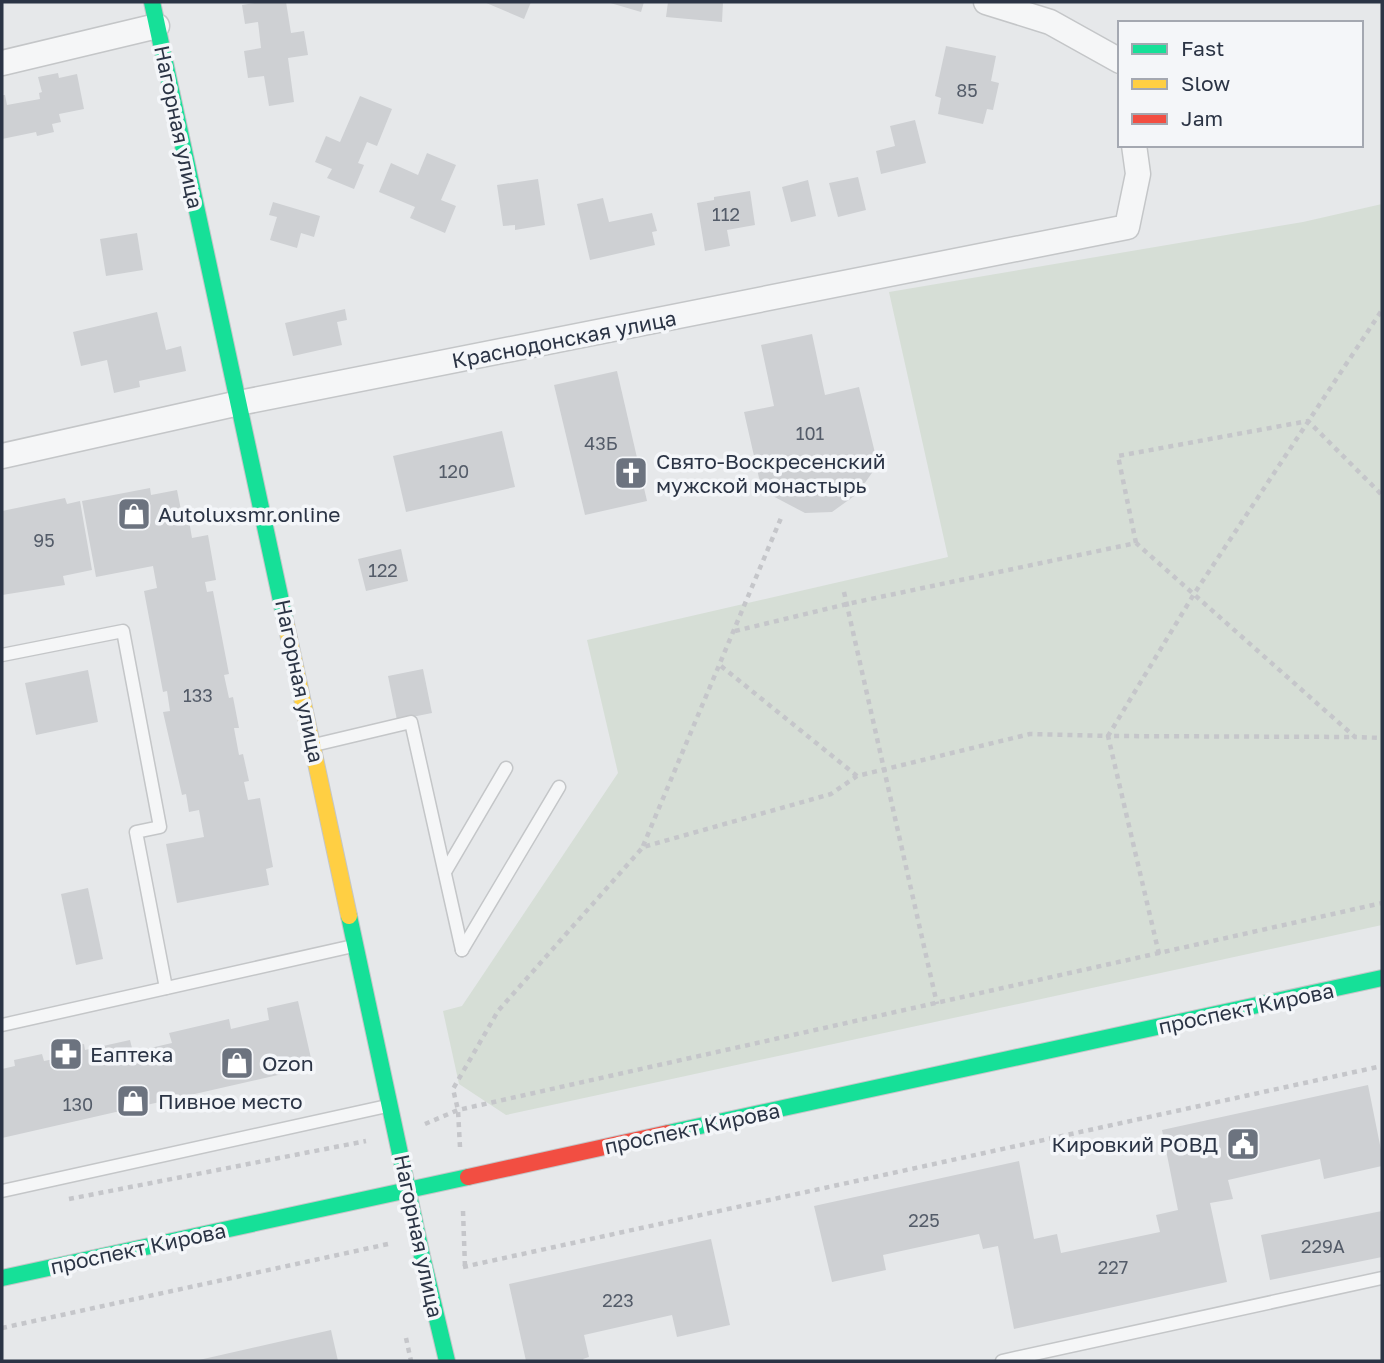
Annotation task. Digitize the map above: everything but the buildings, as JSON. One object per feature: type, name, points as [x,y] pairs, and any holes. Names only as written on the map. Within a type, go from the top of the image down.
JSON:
[{"type":"street","name":"Нагорная улица","points":[[152,2],[422,1256],[447,1361]]},
{"type":"street","points":[[986,2],[1049,22],[1118,60]]},
{"type":"street","points":[[2,63],[158,26]]},
{"type":"street","name":"Краснодонская улица","points":[[2,456],[239,403],[1127,227],[1138,174],[1134,147]]},
{"type":"street","name":"проспект Кирова","points":[[2,1278],[1382,978]]},
{"type":"lane","points":[[2,654],[123,631],[160,827],[136,832],[166,988]]},
{"type":"lane","points":[[313,746],[411,722],[462,950],[559,787]]},
{"type":"lane","points":[[445,872],[506,768]]},
{"type":"lane","points":[[2,1025],[357,946]]},
{"type":"lane","points":[[2,1191],[391,1106]]},
{"type":"lane","points":[[1002,1361],[1382,1278]]},
{"type":"path","points":[[1159,954],[1108,736],[1194,594],[1382,310]]},
{"type":"path","points":[[1308,421],[1382,495]]},
{"type":"path","points":[[1308,421],[1118,456],[1136,543],[1354,737]]},
{"type":"path","points":[[458,1110],[453,1089],[498,1011],[643,847],[721,666],[781,517]]},
{"type":"path","points":[[735,631],[846,604],[1136,543]]},
{"type":"path","points":[[844,592],[937,1004]]},
{"type":"path","points":[[721,666],[857,776]]},
{"type":"path","points":[[643,847],[831,794],[857,776],[1030,734],[1382,738]]},
{"type":"path","points":[[56,1202],[398,1135],[458,1110],[1382,903]]},
{"type":"path","points":[[2,1328],[388,1244],[465,1267],[1382,1066]]},
{"type":"shaded area","points":[[1382,204],[1382,925],[506,1115],[459,1084],[443,1011],[462,1006],[618,773],[587,640],[948,557],[889,292],[1303,222]]},
{"type":"traffic: fast","points":[[152,2],[286,624]]},
{"type":"traffic: fast","points":[[349,916],[447,1361]]},
{"type":"traffic: fast","points":[[668,1133],[1382,978]]},
{"type":"traffic: fast","points":[[2,1278],[468,1177]]},
{"type":"traffic: slow","points":[[286,624],[349,916]]},
{"type":"traffic: jam","points":[[468,1177],[668,1133]]},
{"type":"place","name":"Свято-Воскресенский мужской монастырь","points":[[631,473]]},
{"type":"place","name":"Autoluxsmr.online","points":[[134,514]]},
{"type":"place","name":"Еаптека","points":[[66,1054]]},
{"type":"place","name":"Ozon","points":[[237,1063]]},
{"type":"place","name":"Пивное место","points":[[133,1101]]},
{"type":"place","name":"Кировкий РОВД","points":[[1243,1144]]}]
